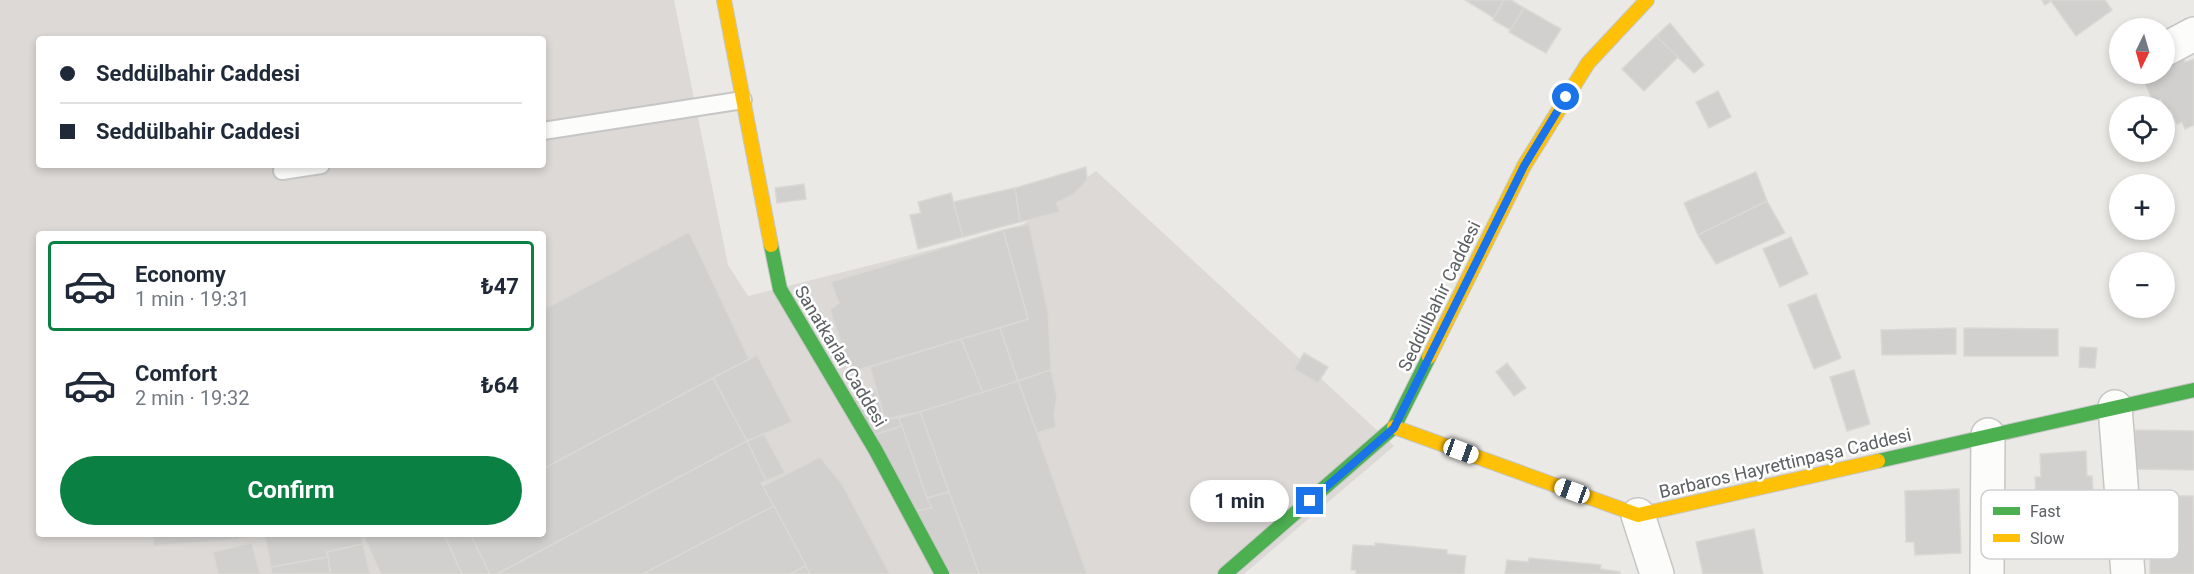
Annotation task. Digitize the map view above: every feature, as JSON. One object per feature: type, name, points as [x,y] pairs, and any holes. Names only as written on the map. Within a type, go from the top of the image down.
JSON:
[{"type":"street","name":"Sanatkarlar Caddesi","points":[[724,0],[780,289],[876,451],[942,574]]},
{"type":"street","name":"Seddülbahir Caddesi","points":[[1225,574],[1394,428],[1524,166],[1587,63],[1647,0]]},
{"type":"street","points":[[2175,44],[2194,34]]},
{"type":"street","name":"Barbaros Hayrettinpaşa Caddesi","points":[[1394,428],[1638,515],[2194,390]]},
{"type":"street","points":[[2115,407],[2121,490]]},
{"type":"street","points":[[1988,435],[1988,490]]},
{"type":"street","points":[[1638,515],[1657,574]]},
{"type":"street","points":[[1987,559],[1987,574]]},
{"type":"street","points":[[2126,559],[2127,574]]},
{"type":"lane","points":[[546,131],[743,100]]},
{"type":"lane","points":[[282,171],[302,168]]},
{"type":"shaded area","points":[[0,0],[674,0],[728,265],[748,296],[1018,228],[1096,171],[1394,446],[1244,574],[0,574]]},
{"type":"building","points":[[1465,0],[1504,0],[1494,18]]},
{"type":"building","points":[[1504,0],[1511,0],[1524,8],[1511,30],[1493,20]]},
{"type":"building","points":[[2042,0],[2105,0],[2112,10],[2076,36],[2051,1],[2045,5]]},
{"type":"building","points":[[1524,8],[1561,29],[1546,53],[1509,32]]},
{"type":"building","points":[[1670,23],[1704,65],[1694,73],[1656,36]]},
{"type":"building","points":[[1656,36],[1678,57],[1644,91],[1622,69]]},
{"type":"building","points":[[2183,57],[2185,62],[2194,59],[2194,125],[2185,129],[2182,122],[2177,124],[2175,120],[2175,96],[2151,96],[2146,84],[2175,84],[2175,60]]},
{"type":"building","points":[[1718,91],[1731,117],[1709,128],[1696,102]]},
{"type":"building","points":[[1086,167],[1087,180],[1074,194],[1056,203],[1060,212],[1020,222],[1015,188]]},
{"type":"building","points":[[1756,172],[1767,201],[1698,235],[1684,203]]},
{"type":"building","points":[[804,184],[806,199],[777,203],[775,188]]},
{"type":"building","points":[[1015,188],[1020,222],[963,237],[953,202]]},
{"type":"building","points":[[951,193],[963,237],[918,249],[910,215],[921,213],[918,202]]},
{"type":"building","points":[[1767,201],[1785,233],[1716,264],[1698,235]]},
{"type":"building","points":[[1029,224],[1048,312],[1051,370],[1018,381],[1000,328],[1028,319],[1003,230]]},
{"type":"building","points":[[1003,230],[1028,319],[851,372],[830,310],[839,303],[831,282]]},
{"type":"building","points":[[689,232],[749,359],[546,467],[546,308]]},
{"type":"building","points":[[1791,237],[1808,274],[1780,287],[1763,249]]},
{"type":"building","points":[[1816,294],[1841,358],[1814,369],[1788,305]]},
{"type":"building","points":[[1000,328],[1018,381],[983,393],[961,339]]},
{"type":"building","points":[[1956,328],[1956,354],[1882,355],[1881,330]]},
{"type":"building","points":[[1964,328],[2058,329],[2058,356],[1964,356]]},
{"type":"building","points":[[961,339],[983,393],[920,412],[885,419],[870,367]]},
{"type":"building","points":[[2080,347],[2097,348],[2095,368],[2079,367]]},
{"type":"building","points":[[1304,353],[1328,367],[1318,383],[1294,369]]},
{"type":"building","points":[[757,355],[792,422],[747,441],[713,378]]},
{"type":"building","points":[[1507,363],[1526,388],[1514,396],[1496,372]]},
{"type":"building","points":[[1051,370],[1057,397],[1054,414],[1056,427],[1037,433],[1018,381]]},
{"type":"building","points":[[1854,370],[1870,424],[1847,431],[1830,377]]},
{"type":"building","points":[[713,378],[747,441],[497,574],[490,574],[472,537],[546,537],[546,467]]},
{"type":"building","points":[[1018,381],[1087,574],[979,574],[920,412]]},
{"type":"building","points":[[875,390],[885,419],[899,418],[902,426],[871,436],[848,397]]},
{"type":"building","points":[[920,412],[949,492],[927,498],[899,418]]},
{"type":"building","points":[[902,426],[932,508],[915,511],[871,436]]},
{"type":"building","points":[[2135,430],[2194,431],[2194,470],[2134,469]]},
{"type":"building","points":[[764,434],[785,473],[766,481],[747,441]]},
{"type":"building","points":[[747,441],[766,481],[761,483],[774,506],[643,574],[497,574]]},
{"type":"building","points":[[2086,451],[2087,476],[2092,476],[2093,490],[2036,490],[2035,477],[2041,477],[2040,454]]},
{"type":"building","points":[[820,457],[842,484],[890,574],[810,574],[763,486]]},
{"type":"building","points":[[1959,489],[1961,553],[1915,555],[1914,542],[1906,542],[1905,491]]},
{"type":"building","points":[[949,492],[979,574],[949,574],[915,511],[932,508],[927,498]]},
{"type":"building","points":[[2179,496],[2193,496],[2194,574],[2150,574],[2150,559],[2179,559]]},
{"type":"building","points":[[774,506],[806,566],[790,574],[643,574]]},
{"type":"building","points":[[1754,529],[1763,574],[1703,574],[1696,542]]},
{"type":"building","points":[[154,537],[232,537],[233,540],[153,546]]},
{"type":"building","points":[[265,537],[362,537],[363,544],[327,552],[328,557],[271,567]]},
{"type":"building","points":[[364,537],[445,537],[462,574],[381,574]]},
{"type":"building","points":[[445,537],[472,537],[490,574],[462,574]]},
{"type":"building","points":[[252,543],[260,574],[218,574],[213,552]]},
{"type":"building","points":[[1375,543],[1447,550],[1447,554],[1466,556],[1464,574],[1356,574],[1356,570],[1351,570],[1353,545],[1375,546]]},
{"type":"building","points":[[363,544],[370,574],[331,574],[327,552]]},
{"type":"building","points":[[328,557],[330,573],[272,574],[271,567]]},
{"type":"building","points":[[1529,558],[1601,565],[1600,569],[1620,572],[1620,574],[1505,574],[1507,560],[1528,562]]},
{"type":"building","points":[[806,566],[810,574],[790,574]]},
{"type":"traffic: fast","points":[[771,245],[780,289],[876,451],[942,574]]},
{"type":"traffic: fast","points":[[1225,574],[1394,427],[1429,357]]},
{"type":"traffic: fast","points":[[1878,461],[2194,390]]},
{"type":"traffic: slow","points":[[724,0],[771,245]]},
{"type":"traffic: slow","points":[[1429,357],[1524,166],[1588,63],[1647,0]]},
{"type":"traffic: slow","points":[[1394,427],[1638,515],[1878,461]]},
{"type":"route","points":[[1310,501],[1394,428],[1524,166],[1566,97]]}]
